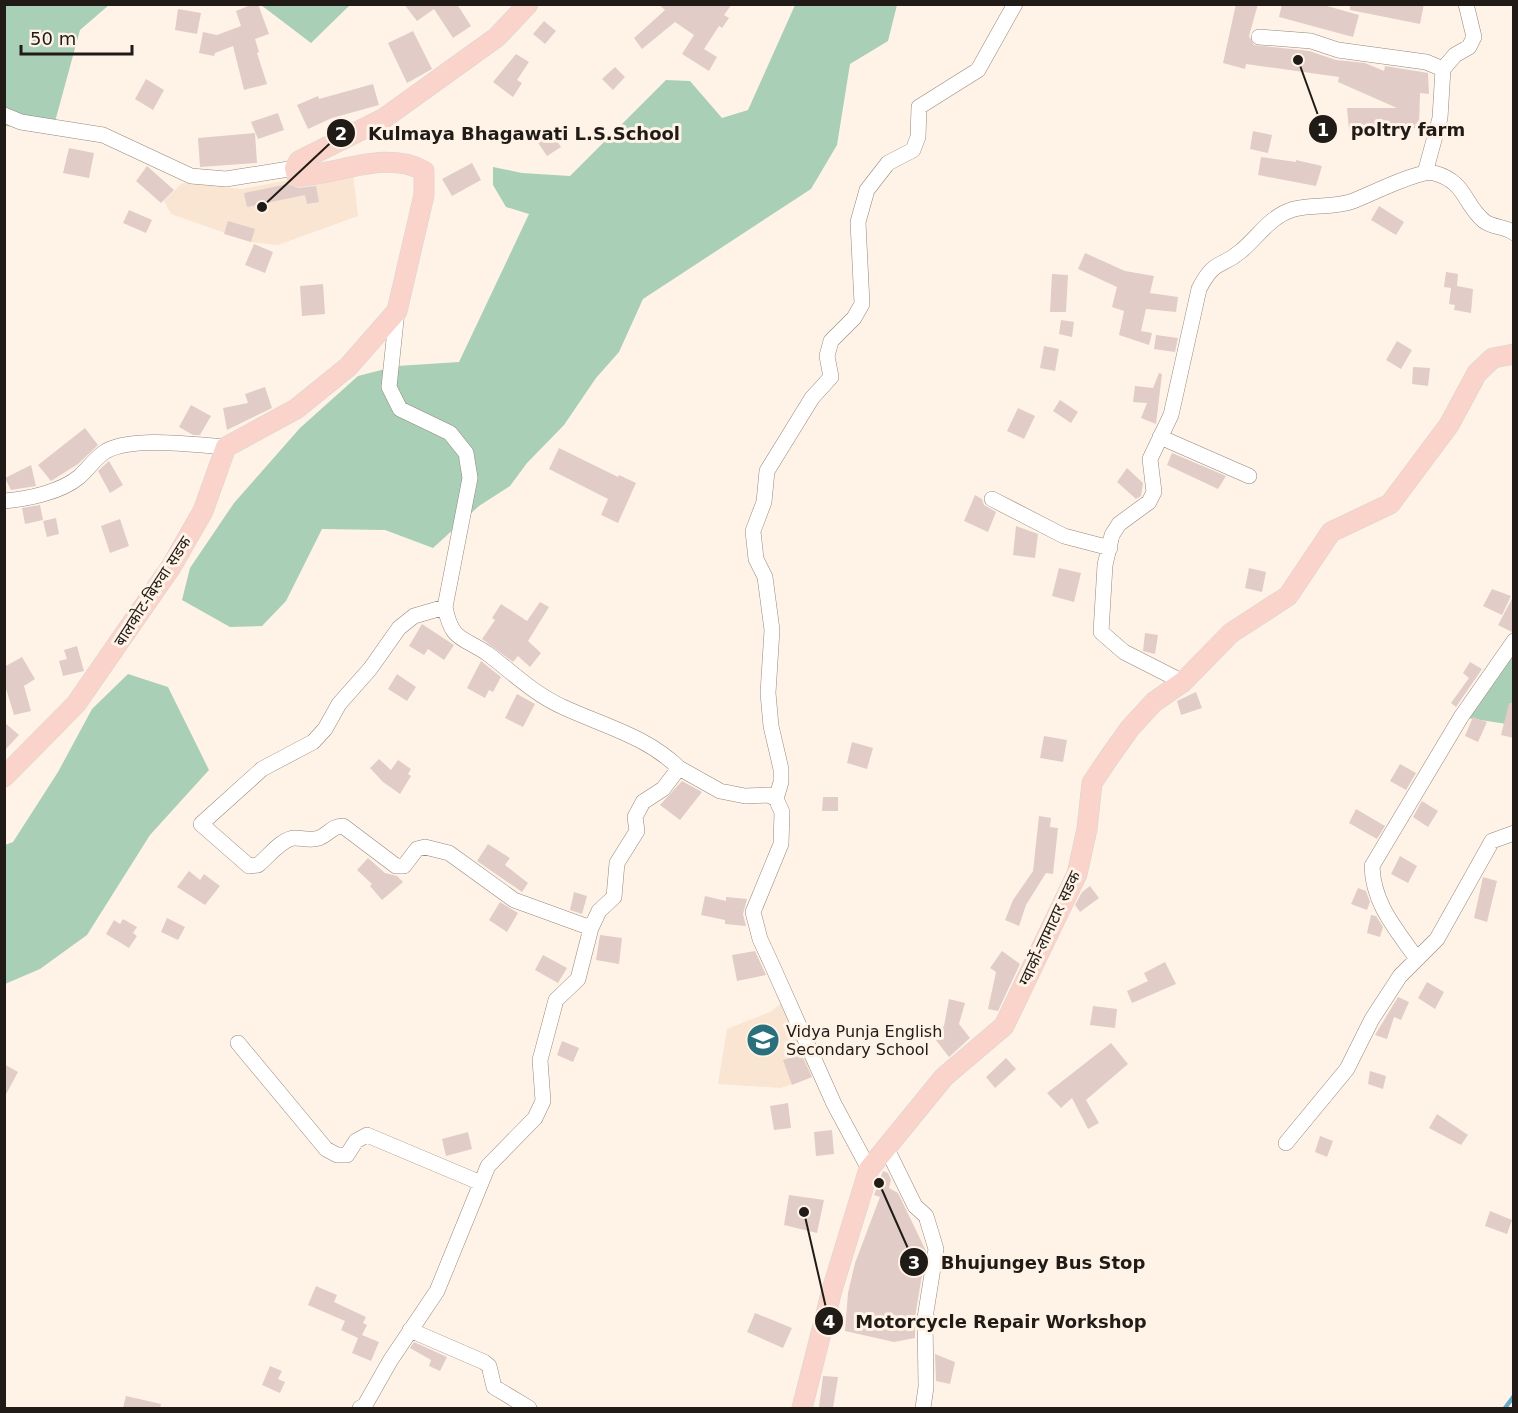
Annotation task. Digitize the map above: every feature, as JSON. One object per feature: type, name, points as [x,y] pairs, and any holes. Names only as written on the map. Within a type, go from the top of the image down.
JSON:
[{"type":"main road","points":[[226,447],[296,409],[348,367],[397,311],[424,195],[424,171],[409,162],[360,165],[316,176],[297,176],[295,168],[300,161],[383,119],[449,73],[497,37],[528,4]]},
{"type":"main road","name":"ग्वार्को-लामाटार सडक","points":[[802,1408],[832,1290],[869,1169],[944,1077],[1004,1026],[1077,874],[1087,829],[1092,783],[1130,728],[1154,702],[1183,682],[1231,633],[1288,596],[1331,532],[1390,504],[1449,426],[1477,373],[1493,358],[1514,354]]},
{"type":"main road","name":"बालकोट-बिरुवा सडक","points":[[4,777],[76,704],[171,567],[203,511],[226,447]]},
{"type":"street","points":[[776,800],[782,782],[771,726],[768,693],[772,630],[765,577],[756,559],[753,531],[764,502],[767,471],[812,398],[831,377],[827,356],[831,341],[854,318],[862,304],[858,222],[867,190],[888,163],[913,150],[918,137],[919,107],[978,70],[1015,4]]},
{"type":"street","points":[[1425,173],[1440,118],[1443,69],[1455,55],[1469,47],[1474,36],[1467,4]]},
{"type":"street","points":[[1259,37],[1311,41],[1338,50],[1426,62],[1443,69]]},
{"type":"street","points":[[4,115],[21,122],[103,135],[191,176],[226,179],[295,168]]},
{"type":"street","points":[[1183,682],[1124,652],[1101,632],[1105,565],[1119,524],[1149,502],[1154,492],[1150,459],[1171,415],[1199,289],[1214,266],[1240,252],[1270,222],[1285,212],[1312,206],[1351,202],[1425,173],[1443,176],[1462,188],[1474,213],[1488,224],[1514,233]]},
{"type":"street","points":[[397,311],[389,387],[400,409],[450,433],[466,453],[470,478],[445,607],[449,628],[465,642],[487,654],[524,685],[562,707],[650,744],[679,768],[720,791],[745,796],[769,795],[776,800],[782,812],[781,844],[753,912],[760,939],[834,1104],[869,1169]]},
{"type":"street","points":[[1160,437],[1249,476]]},
{"type":"street","points":[[4,501],[53,491],[77,479],[106,451],[119,447],[164,442],[226,447]]},
{"type":"street","points":[[992,499],[1064,536],[1110,548]]},
{"type":"street","points":[[445,607],[414,616],[399,628],[370,669],[339,704],[325,729],[313,742],[262,769],[201,824],[249,866],[258,865],[284,842],[294,838],[319,838],[336,826],[343,826],[396,866],[404,866],[417,849],[425,847],[449,853],[514,900],[591,927]]},
{"type":"street","points":[[1417,960],[1379,903],[1372,886],[1372,866],[1461,717],[1514,641]]},
{"type":"street","points":[[360,1408],[365,1405],[410,1330],[437,1291],[488,1166],[535,1118],[543,1101],[540,1060],[556,1000],[578,979],[591,927],[599,911],[614,897],[617,863],[637,831],[635,817],[643,802],[663,789],[679,768]]},
{"type":"street","points":[[1286,1143],[1347,1069],[1372,1019],[1400,976],[1437,939],[1492,841],[1514,833]]},
{"type":"street","points":[[238,1043],[326,1149],[337,1155],[347,1155],[356,1141],[368,1135],[481,1183]]},
{"type":"street","points":[[886,1147],[915,1206],[926,1216],[936,1249],[925,1318],[926,1387],[923,1408]]},
{"type":"street","points":[[410,1330],[484,1362],[489,1366],[494,1387],[529,1408]]},
{"type":"shaded area","points":[[353,174],[358,216],[278,245],[251,242],[171,214],[164,201],[182,183],[242,189],[313,175]]},
{"type":"shaded area","name":"Vidya Punja English Secondary School","points":[[786,1000],[812,1077],[781,1088],[718,1084],[727,1029],[770,1012]]},
{"type":"green space","points":[[350,4],[311,43],[261,5]]},
{"type":"green space","points":[[4,5],[109,5],[80,30],[53,129],[5,126]]},
{"type":"green space","points":[[795,5],[897,5],[888,41],[850,64],[837,145],[811,189],[643,299],[619,352],[596,378],[564,425],[527,463],[510,486],[479,506],[433,548],[385,530],[322,529],[286,601],[262,626],[230,627],[182,600],[190,568],[234,503],[300,428],[358,376],[397,366],[459,362],[529,214],[506,207],[493,185],[493,167],[522,173],[570,176],[666,80],[690,81],[722,118],[748,110]]},
{"type":"green space","points":[[1513,654],[1513,725],[1461,717]]},
{"type":"green space","points":[[128,674],[168,687],[209,770],[150,835],[87,935],[40,969],[5,984],[5,845],[13,842],[58,772],[92,709]]},
{"type":"building","points":[[258,4],[269,34],[255,39],[267,84],[244,90],[233,46],[215,53],[214,56],[199,53],[203,32],[217,35],[241,26],[236,11]]},
{"type":"building","points":[[404,4],[457,4],[471,26],[453,38],[434,9],[417,21]]},
{"type":"building","points":[[658,4],[732,4],[724,15],[729,18],[722,28],[719,26],[704,49],[717,57],[709,71],[682,54],[694,35],[675,22],[642,49],[634,38],[665,10]]},
{"type":"building","points":[[1236,4],[1258,4],[1249,36],[1254,45],[1309,51],[1336,60],[1365,63],[1384,71],[1385,66],[1428,73],[1429,94],[1420,93],[1419,128],[1349,130],[1347,108],[1397,108],[1338,82],[1339,77],[1246,64],[1245,69],[1223,63]]},
{"type":"building","points":[[1282,4],[1320,4],[1359,15],[1353,37],[1279,17]]},
{"type":"building","points":[[1350,4],[1424,4],[1420,24],[1350,10]]},
{"type":"building","points":[[178,9],[201,13],[197,34],[175,30]]},
{"type":"building","points":[[544,21],[556,31],[545,44],[533,34]]},
{"type":"building","points":[[413,31],[432,69],[407,83],[388,43]]},
{"type":"building","points":[[516,54],[529,62],[517,80],[522,83],[513,97],[493,82]]},
{"type":"building","points":[[615,67],[625,77],[613,90],[602,79]]},
{"type":"building","points":[[146,79],[164,90],[153,110],[135,99]]},
{"type":"building","points":[[373,84],[379,105],[332,118],[308,129],[297,105],[318,96],[319,99]]},
{"type":"building","points":[[278,113],[284,130],[258,139],[251,122]]},
{"type":"building","points":[[548,127],[561,147],[547,156],[534,137]]},
{"type":"building","points":[[1253,131],[1272,135],[1268,153],[1250,149]]},
{"type":"building","points":[[255,133],[257,163],[200,167],[198,138]]},
{"type":"building","points":[[69,148],[94,153],[89,178],[63,173]]},
{"type":"building","points":[[1261,157],[1296,162],[1296,160],[1322,166],[1316,186],[1258,175]]},
{"type":"building","points":[[472,163],[481,180],[452,196],[442,179]]},
{"type":"building","points":[[147,166],[174,190],[161,203],[136,181]]},
{"type":"building","points":[[288,184],[298,188],[316,186],[319,202],[307,204],[305,195],[247,207],[244,193]]},
{"type":"building","points":[[1379,206],[1404,222],[1396,235],[1371,220]]},
{"type":"building","points":[[129,210],[152,220],[146,233],[123,223]]},
{"type":"building","points":[[228,221],[255,229],[251,242],[224,234]]},
{"type":"building","points":[[254,244],[273,252],[265,273],[245,265]]},
{"type":"building","points":[[1085,253],[1125,271],[1154,276],[1150,293],[1178,297],[1176,312],[1146,309],[1141,331],[1152,333],[1149,345],[1119,335],[1124,311],[1112,307],[1117,287],[1078,269]]},
{"type":"building","points":[[1446,272],[1458,274],[1457,286],[1473,289],[1471,313],[1454,310],[1455,305],[1449,304],[1451,288],[1444,287]]},
{"type":"building","points":[[1052,274],[1068,275],[1066,312],[1050,312]]},
{"type":"building","points":[[323,284],[325,314],[302,316],[300,286]]},
{"type":"building","points":[[1061,320],[1074,322],[1072,337],[1059,334]]},
{"type":"building","points":[[1156,335],[1178,338],[1175,352],[1154,349]]},
{"type":"building","points":[[1397,341],[1412,350],[1401,369],[1386,360]]},
{"type":"building","points":[[1044,346],[1059,349],[1055,371],[1040,368]]},
{"type":"building","points":[[1413,367],[1430,368],[1428,386],[1412,384]]},
{"type":"building","points":[[1159,373],[1162,374],[1156,424],[1141,418],[1147,403],[1133,402],[1135,386],[1153,388]]},
{"type":"building","points":[[265,387],[272,408],[227,430],[223,408],[248,403],[245,394]]},
{"type":"building","points":[[1060,400],[1078,412],[1071,423],[1053,411]]},
{"type":"building","points":[[191,405],[211,416],[200,435],[193,435],[179,427]]},
{"type":"building","points":[[1018,408],[1035,416],[1024,439],[1007,431]]},
{"type":"building","points":[[85,428],[98,445],[78,464],[51,481],[38,465]]},
{"type":"building","points":[[559,448],[618,477],[619,475],[636,483],[618,523],[601,515],[608,499],[549,469]]},
{"type":"building","points":[[1172,453],[1226,476],[1218,489],[1167,465]]},
{"type":"building","points":[[109,461],[123,485],[110,493],[98,471]]},
{"type":"building","points":[[31,465],[36,486],[11,490],[5,478]]},
{"type":"building","points":[[1127,468],[1143,483],[1141,496],[1136,499],[1117,482]]},
{"type":"building","points":[[975,495],[982,499],[984,505],[996,512],[988,532],[964,521]]},
{"type":"building","points":[[40,505],[43,520],[25,524],[22,508]]},
{"type":"building","points":[[56,518],[59,534],[47,537],[43,521]]},
{"type":"building","points":[[120,519],[129,546],[110,553],[101,526]]},
{"type":"building","points":[[1016,526],[1038,534],[1035,558],[1013,555]]},
{"type":"building","points":[[1059,568],[1081,573],[1074,602],[1052,596]]},
{"type":"building","points":[[1249,568],[1266,572],[1262,592],[1245,588]]},
{"type":"building","points":[[1492,589],[1511,596],[1502,615],[1483,606]]},
{"type":"building","points":[[1514,595],[1514,631],[1512,632],[1498,625]]},
{"type":"building","points":[[540,602],[549,607],[528,641],[541,653],[530,667],[518,656],[513,662],[482,639],[495,620],[492,618],[501,604],[527,621]]},
{"type":"building","points":[[422,624],[454,645],[444,660],[428,649],[424,655],[409,646]]},
{"type":"building","points":[[1145,633],[1158,635],[1155,654],[1143,651]]},
{"type":"building","points":[[77,646],[84,671],[63,676],[59,661],[67,659],[64,650]]},
{"type":"building","points":[[22,657],[35,679],[24,686],[31,711],[14,715],[4,682],[4,667]]},
{"type":"building","points":[[481,661],[501,677],[493,692],[489,690],[485,698],[467,688]]},
{"type":"building","points":[[1470,662],[1482,669],[1456,707],[1451,703],[1469,678],[1463,673]]},
{"type":"building","points":[[397,674],[416,687],[407,701],[388,689]]},
{"type":"building","points":[[1196,692],[1202,708],[1181,715],[1177,701]]},
{"type":"building","points":[[517,694],[535,704],[523,727],[505,718]]},
{"type":"building","points":[[1509,703],[1514,703],[1514,738],[1501,735]]},
{"type":"building","points":[[1473,717],[1487,722],[1478,742],[1465,736]]},
{"type":"building","points":[[4,722],[19,735],[4,751]]},
{"type":"building","points":[[1044,736],[1067,740],[1063,762],[1040,758]]},
{"type":"building","points":[[852,742],[873,748],[867,769],[847,763]]},
{"type":"building","points":[[379,759],[391,770],[398,760],[411,769],[408,774],[411,776],[400,794],[383,782],[370,768]]},
{"type":"building","points":[[1400,764],[1416,773],[1406,790],[1390,781]]},
{"type":"building","points":[[682,781],[702,792],[680,820],[660,805]]},
{"type":"building","points":[[823,797],[838,797],[838,811],[822,811]]},
{"type":"building","points":[[1422,801],[1438,811],[1428,827],[1413,817]]},
{"type":"building","points":[[1356,809],[1385,826],[1377,839],[1349,823]]},
{"type":"building","points":[[1039,816],[1051,818],[1050,827],[1058,828],[1053,874],[1046,873],[1026,905],[1019,926],[1005,920],[1013,900],[1033,871]]},
{"type":"building","points":[[488,844],[510,858],[505,865],[528,883],[522,892],[477,861]]},
{"type":"building","points":[[1400,856],[1417,866],[1408,883],[1391,874]]},
{"type":"building","points":[[368,858],[385,873],[397,876],[403,882],[382,900],[370,886],[372,884],[357,870]]},
{"type":"building","points":[[189,871],[200,880],[204,874],[220,886],[205,905],[177,887]]},
{"type":"building","points":[[1483,877],[1497,881],[1487,922],[1474,918]]},
{"type":"building","points":[[1090,886],[1099,898],[1080,912],[1075,905],[1082,892]]},
{"type":"building","points":[[1358,888],[1366,891],[1370,902],[1367,910],[1351,904]]},
{"type":"building","points":[[574,892],[587,896],[582,914],[570,910]]},
{"type":"building","points":[[705,896],[726,901],[726,897],[747,899],[743,914],[746,926],[725,924],[725,920],[701,915]]},
{"type":"building","points":[[500,902],[518,913],[507,932],[489,920]]},
{"type":"building","points":[[1371,915],[1376,916],[1383,927],[1380,937],[1367,933]]},
{"type":"building","points":[[167,918],[185,927],[178,940],[161,932]]},
{"type":"building","points":[[123,919],[137,927],[133,933],[137,936],[129,948],[106,934],[114,920],[120,924]]},
{"type":"building","points":[[600,935],[622,938],[619,964],[596,960]]},
{"type":"building","points":[[755,951],[766,975],[737,981],[732,955]]},
{"type":"building","points":[[1002,951],[1020,964],[998,1011],[988,1009],[996,972],[990,968]]},
{"type":"building","points":[[543,955],[567,968],[558,983],[535,970]]},
{"type":"building","points":[[1165,962],[1176,984],[1132,1003],[1127,991],[1148,981],[1144,973]]},
{"type":"building","points":[[1427,982],[1444,992],[1435,1009],[1418,998]]},
{"type":"building","points":[[1398,997],[1409,1002],[1401,1020],[1394,1017],[1387,1039],[1375,1035]]},
{"type":"building","points":[[949,999],[965,1003],[959,1024],[970,1038],[949,1057],[932,1035],[944,1026]]},
{"type":"building","points":[[1093,1006],[1117,1009],[1115,1028],[1090,1025]]},
{"type":"building","points":[[562,1041],[579,1048],[573,1062],[557,1055]]},
{"type":"building","points":[[1111,1043],[1128,1064],[1086,1100],[1099,1123],[1088,1129],[1072,1098],[1061,1108],[1047,1093]]},
{"type":"building","points":[[801,1054],[812,1077],[792,1085],[783,1060]]},
{"type":"building","points":[[1006,1058],[1016,1069],[995,1088],[986,1077]]},
{"type":"building","points":[[4,1064],[18,1072],[4,1098]]},
{"type":"building","points":[[1370,1071],[1386,1076],[1383,1089],[1368,1084]]},
{"type":"building","points":[[788,1103],[791,1128],[774,1130],[770,1106]]},
{"type":"building","points":[[1437,1114],[1468,1135],[1461,1145],[1429,1128]]},
{"type":"building","points":[[832,1130],[834,1154],[816,1156],[814,1132]]},
{"type":"building","points":[[468,1132],[472,1149],[446,1156],[442,1139]]},
{"type":"building","points":[[1320,1136],[1333,1141],[1327,1157],[1315,1152]]},
{"type":"building","points":[[883,1171],[888,1173],[891,1180],[889,1188],[898,1193],[926,1251],[915,1317],[915,1338],[894,1342],[845,1331],[848,1293],[855,1263],[880,1197],[874,1195]]},
{"type":"building","points":[[789,1195],[824,1200],[817,1233],[784,1225]]},
{"type":"building","points":[[1490,1211],[1512,1220],[1507,1234],[1485,1226]]},
{"type":"building","points":[[316,1286],[337,1295],[334,1302],[366,1317],[363,1323],[367,1325],[362,1335],[379,1342],[371,1361],[352,1353],[358,1338],[341,1330],[345,1321],[308,1305]]},
{"type":"building","points":[[755,1313],[792,1328],[783,1348],[747,1332]]},
{"type":"building","points":[[414,1342],[447,1357],[440,1371],[429,1366],[431,1360],[410,1348]]},
{"type":"building","points":[[935,1354],[955,1362],[950,1384],[936,1381]]},
{"type":"building","points":[[270,1366],[282,1371],[278,1379],[285,1382],[280,1393],[262,1385]]},
{"type":"building","points":[[823,1376],[838,1377],[833,1408],[819,1407]]},
{"type":"building","points":[[126,1396],[161,1404],[160,1408],[123,1408]]},
{"type":"waterway","points":[[1505,1408],[1514,1396]]},
{"type":"place","name":"poltry farm","points":[[1298,60]]},
{"type":"place","name":"Kulmaya Bhagawati L.S.School","points":[[262,207]]},
{"type":"place","name":"Vidya Punja English Secondary School","points":[[763,1040]]},
{"type":"place","name":"Bhujungey Bus Stop","points":[[879,1183]]},
{"type":"place","name":"Motorcycle Repair Workshop","points":[[804,1212]]}]
